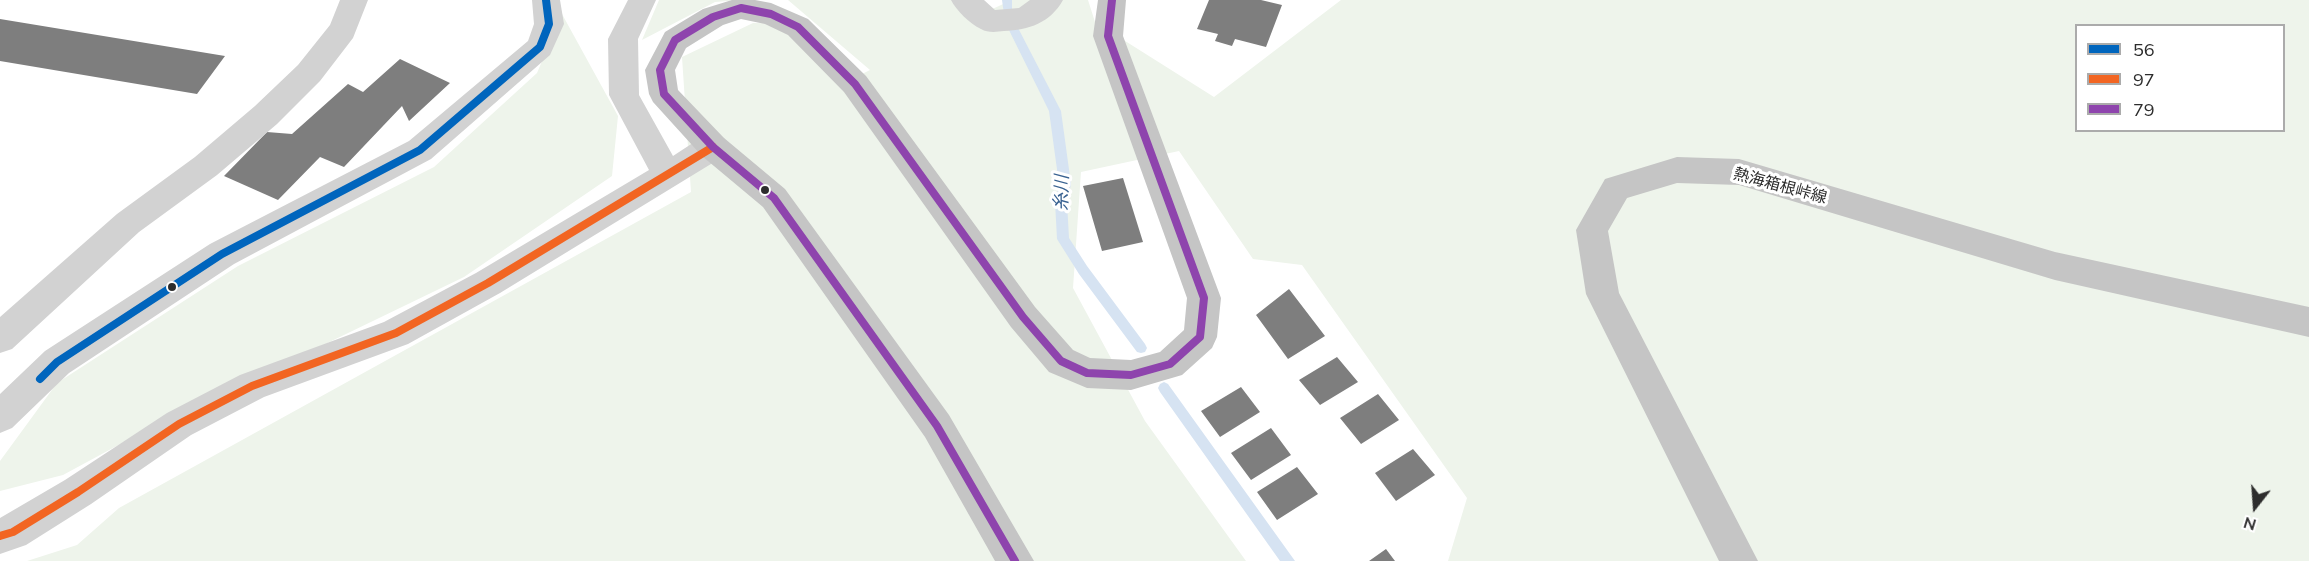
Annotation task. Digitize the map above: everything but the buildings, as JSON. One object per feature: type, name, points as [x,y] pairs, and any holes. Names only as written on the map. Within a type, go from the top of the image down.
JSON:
[{"type":"main road","points":[[1016,561],[937,426],[774,198],[713,147],[664,94],[660,69],[675,40],[713,17],[741,8],[771,14],[798,27],[855,84],[1023,317],[1061,361],[1087,373],[1131,375],[1170,364],[1200,337],[1204,298],[1108,36],[1112,0]]},
{"type":"main road","name":"熱海箱根峠線","points":[[1739,561],[1603,294],[1592,230],[1616,188],[1677,170],[1739,172],[2055,266],[2309,322]]},
{"type":"street","points":[[0,338],[128,223],[206,166],[266,115],[309,73],[343,30],[354,0]]},
{"type":"street","points":[[0,417],[57,362],[222,254],[420,150],[540,47],[549,24],[546,0]]},
{"type":"street","points":[[642,0],[623,39],[624,95],[667,175]]},
{"type":"street","points":[[964,0],[988,21],[1026,19],[1049,0]]},
{"type":"street","points":[[0,536],[13,532],[78,492],[179,424],[252,386],[396,333],[488,284],[713,147]]},
{"type":"shaded area","points":[[659,0],[741,0],[715,2],[642,40]]},
{"type":"shaded area","points":[[788,0],[964,0],[977,16],[1012,0],[1088,0],[1095,22],[1214,97],[1341,0],[2309,0],[2309,561],[1448,561],[1467,498],[1302,265],[1253,259],[1179,151],[1081,172],[1073,288],[1145,421],[1246,561],[27,561],[77,545],[119,508],[691,192],[682,57],[753,23],[812,24],[862,74],[870,70]]},
{"type":"shaded area","points":[[562,14],[618,116],[612,176],[464,277],[137,435],[63,475],[0,491],[0,461],[57,383],[238,266],[434,167],[537,73]]},
{"type":"waterway","name":"糸川","points":[[1007,0],[1008,11]]},
{"type":"waterway","name":"糸川","points":[[1011,24],[1055,111],[1065,184],[1061,202],[1063,239],[1141,348]]},
{"type":"waterway","name":"糸川","points":[[1164,388],[1288,561]]},
{"type":"transit line","name":"56","points":[[40,379],[57,362],[222,254],[420,150],[540,47],[549,24],[546,0]]},
{"type":"transit line","name":"79","points":[[1015,561],[937,426],[774,198],[713,147],[664,94],[660,70],[675,40],[713,17],[741,8],[771,14],[798,27],[855,84],[1023,317],[1061,361],[1087,373],[1131,375],[1170,364],[1200,337],[1204,298],[1108,36],[1112,0]]},
{"type":"transit line","name":"97","points":[[0,536],[13,532],[78,492],[179,424],[252,386],[396,333],[488,283],[713,147]]}]
